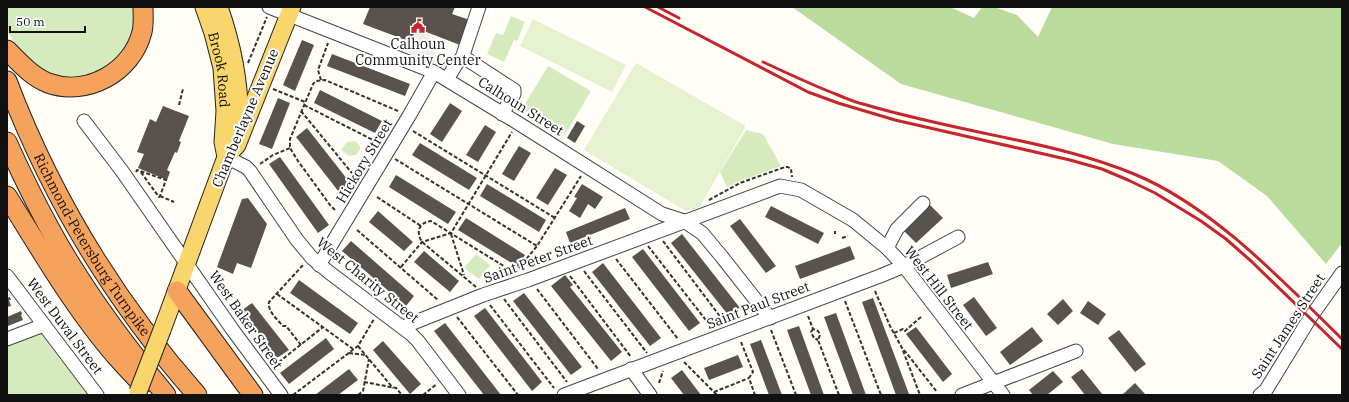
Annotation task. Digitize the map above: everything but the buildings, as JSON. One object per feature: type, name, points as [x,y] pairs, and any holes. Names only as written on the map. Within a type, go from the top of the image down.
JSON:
[{"type":"highway","points":[[7,50],[26,69],[48,83],[79,87],[98,82],[118,70],[137,44],[142,31],[143,7]]},
{"type":"highway","name":"Richmond-Petersburg Turnpike","points":[[7,81],[37,155],[89,249],[108,280],[140,325],[170,364],[198,395]]},
{"type":"highway","name":"Richmond-Petersburg Turnpike","points":[[7,142],[50,229],[69,261],[114,328],[166,395]]},
{"type":"highway","points":[[7,196],[56,275],[77,305],[115,355],[152,395]]},
{"type":"highway","points":[[176,291],[253,395]]},
{"type":"main road","name":"Brook Road","points":[[204,7],[213,33],[222,68],[226,111],[223,142],[231,151]]},
{"type":"main road","name":"Brook Road","points":[[219,7],[232,48],[238,78],[239,111],[231,151]]},
{"type":"main road","name":"Chamberlayne Avenue","points":[[136,395],[231,151],[291,11]]},
{"type":"street","points":[[447,79],[457,62],[462,58],[479,7]]},
{"type":"street","name":"Calhoun Street","points":[[268,13],[291,11],[434,72],[662,214],[684,221],[702,232],[722,256],[771,324]]},
{"type":"street","points":[[462,58],[468,60],[514,90],[514,94],[502,114]]},
{"type":"street","name":"Hickory Street","points":[[319,265],[407,121],[434,72]]},
{"type":"street","name":"West Baker Street","points":[[84,121],[122,171],[186,264],[281,395]]},
{"type":"street","name":"West Charity Street","points":[[231,151],[250,171],[304,249],[319,265],[403,326],[418,341],[459,395]]},
{"type":"street","name":"West Hill Street","points":[[684,221],[780,186],[801,190],[853,220],[887,248],[904,266],[1003,395]]},
{"type":"street","points":[[887,248],[898,229],[923,203]]},
{"type":"street","name":"Saint Peter Street","points":[[403,326],[684,221]]},
{"type":"street","name":"Saint Paul Street","points":[[562,388],[632,364],[658,366],[674,353],[771,324],[904,266],[958,237]]},
{"type":"street","name":"Saint James Street","points":[[1260,395],[1266,390],[1310,318],[1342,273]]},
{"type":"street","name":"West Duval Street","points":[[7,276],[97,395]]},
{"type":"street","points":[[7,339],[44,325]]},
{"type":"street","points":[[962,395],[1076,351]]},
{"type":"street","points":[[632,364],[650,395]]},
{"type":"path","points":[[248,63],[268,13]]},
{"type":"path","points":[[321,80],[318,70],[328,43]]},
{"type":"path","points":[[335,210],[290,148],[290,139],[313,84],[316,81],[325,80],[396,110]]},
{"type":"path","points":[[179,105],[183,89]]},
{"type":"path","points":[[273,89],[378,143]]},
{"type":"path","points":[[301,111],[356,178]]},
{"type":"path","points":[[401,267],[422,242],[450,233],[513,130]]},
{"type":"path","points":[[416,133],[555,218]]},
{"type":"path","points":[[260,164],[273,155],[290,148]]},
{"type":"path","points":[[398,162],[537,246]]},
{"type":"path","points":[[477,288],[422,242],[418,231],[421,226],[426,222],[431,221],[515,273],[537,246],[587,166]]},
{"type":"path","points":[[707,202],[714,196],[740,183],[785,167],[791,169],[792,182]]},
{"type":"path","points":[[134,176],[137,170],[166,180],[160,196]]},
{"type":"path","points":[[140,171],[158,197],[160,196],[174,202]]},
{"type":"path","points":[[376,197],[421,226]]},
{"type":"path","points":[[357,230],[438,300]]},
{"type":"path","points":[[450,233],[464,276]]},
{"type":"path","points":[[842,238],[848,236]]},
{"type":"path","points":[[661,239],[725,323]]},
{"type":"path","points":[[646,244],[712,328]]},
{"type":"path","points":[[614,256],[678,339]]},
{"type":"path","points":[[301,345],[286,326],[283,326],[268,306],[269,302],[304,264]]},
{"type":"path","points":[[582,268],[658,366],[659,383]]},
{"type":"path","points":[[568,273],[632,364]]},
{"type":"path","points":[[536,286],[598,369]]},
{"type":"path","points":[[875,290],[890,326],[902,348],[920,395]]},
{"type":"path","points":[[277,294],[353,349]]},
{"type":"path","points":[[503,298],[562,388]]},
{"type":"path","points":[[845,301],[881,395]]},
{"type":"path","points":[[489,304],[562,388]]},
{"type":"path","points":[[456,316],[518,395]]},
{"type":"path","points":[[808,316],[813,329],[811,332],[814,338],[818,340],[839,395]]},
{"type":"path","points":[[894,333],[903,329],[905,331],[922,316]]},
{"type":"path","points":[[293,395],[358,346],[375,317]]},
{"type":"path","points":[[771,324],[796,395]]},
{"type":"path","points":[[270,369],[323,327]]},
{"type":"path","points":[[813,329],[818,331],[820,335],[818,340]]},
{"type":"path","points":[[714,392],[749,378],[753,372],[741,342]]},
{"type":"path","points":[[358,346],[393,388]]},
{"type":"path","points":[[902,348],[937,392]]},
{"type":"path","points":[[349,353],[366,355]]},
{"type":"path","points":[[674,353],[717,395]]},
{"type":"path","points":[[358,395],[362,391],[369,359]]},
{"type":"path","points":[[749,378],[755,395]]},
{"type":"path","points":[[364,382],[396,388],[402,395]]},
{"type":"path","points":[[423,395],[437,384]]},
{"type":"green space","points":[[7,7],[137,7],[137,10],[130,43],[113,64],[83,78],[60,78],[35,66],[18,49],[7,30]]},
{"type":"green space","points":[[792,7],[950,7],[974,18],[982,7],[994,7],[1017,15],[1038,37],[1052,7],[1342,7],[1342,243],[1326,264],[1267,196],[1218,161],[1113,144],[901,84]]},
{"type":"green space","points":[[511,16],[525,22],[517,41],[514,40],[504,62],[487,54],[496,33],[503,35]]},
{"type":"green space","points":[[533,19],[626,65],[612,92],[520,46]]},
{"type":"green space","points":[[636,63],[746,126],[699,208],[686,211],[584,150]]},
{"type":"green space","points":[[548,66],[591,91],[565,135],[522,109]]},
{"type":"green space","points":[[746,130],[763,134],[781,166],[727,187],[720,172]]},
{"type":"green space","points":[[355,141],[360,146],[360,149],[356,155],[349,156],[341,150],[347,142]]},
{"type":"green space","points":[[476,254],[490,265],[479,279],[464,268]]},
{"type":"green space","points":[[42,333],[89,395],[7,395],[7,346]]},
{"type":"shaded area","points":[[416,28],[428,32],[441,66],[408,53]]},
{"type":"railway","points":[[645,7],[808,92],[838,103],[895,120],[1070,160],[1102,169],[1155,193],[1201,221],[1226,239],[1251,261],[1342,349]]},
{"type":"railway","points":[[658,7],[679,18]]},
{"type":"railway","points":[[763,62],[850,100],[899,114],[1055,149],[1103,162],[1134,174],[1163,188],[1191,205],[1245,246],[1342,339]]},
{"type":"place","name":"Calhoun Community Center","points":[[418,26]]}]
